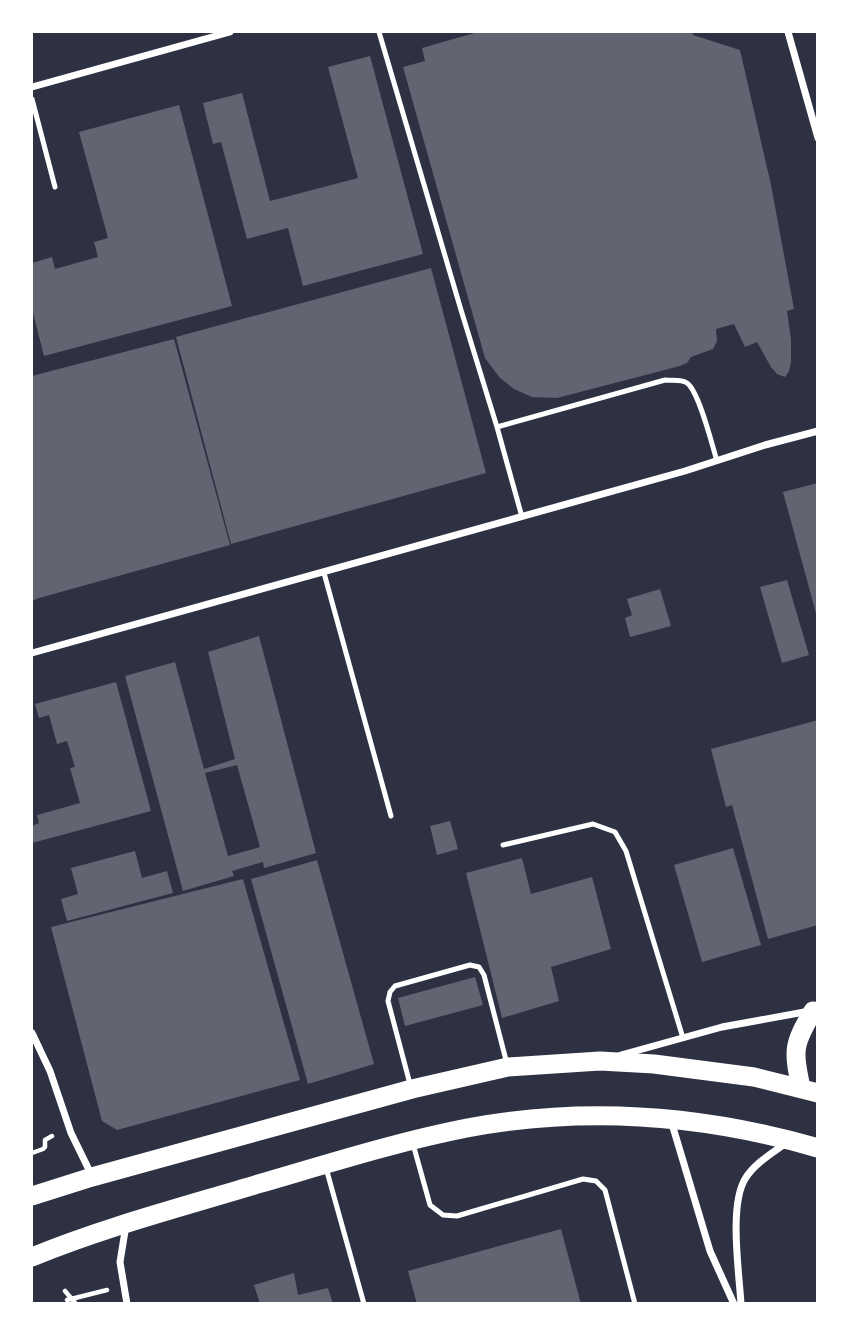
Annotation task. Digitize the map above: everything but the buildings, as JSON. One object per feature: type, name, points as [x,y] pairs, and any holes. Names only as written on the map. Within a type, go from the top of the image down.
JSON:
[{"type":"highway","points":[[809,1091],[795,1051],[798,1039],[815,1010]]},
{"type":"highway","points":[[32,1196],[412,1089],[508,1067],[600,1061],[706,1070],[754,1077],[809,1091]]},
{"type":"highway","points":[[32,1257],[127,1224],[325,1165],[468,1128],[528,1120],[624,1116],[752,1131],[817,1149]]},
{"type":"street","points":[[32,87],[230,32]]},
{"type":"street","points":[[788,32],[817,138]]},
{"type":"street","points":[[32,653],[685,471],[817,430]]},
{"type":"street","points":[[600,1061],[722,1027],[815,1010]]},
{"type":"street","points":[[32,1033],[50,1071],[71,1133],[92,1177]]},
{"type":"street","points":[[671,1120],[710,1251],[734,1304]]},
{"type":"street","points":[[741,1304],[736,1212],[738,1195],[746,1178],[757,1165],[789,1140]]},
{"type":"street","points":[[127,1224],[120,1262],[127,1304]]},
{"type":"lane","points":[[379,32],[522,517]]},
{"type":"lane","points":[[32,99],[55,187]]},
{"type":"lane","points":[[497,427],[665,380],[681,381],[690,384],[697,397],[717,460]]},
{"type":"lane","points":[[324,573],[391,817]]},
{"type":"lane","points":[[503,845],[593,824],[615,831],[626,852],[683,1038]]},
{"type":"lane","points":[[412,1089],[388,1001],[390,992],[396,986],[470,965],[479,967],[484,975],[508,1067]]},
{"type":"lane","points":[[412,1141],[430,1205],[443,1215],[457,1216],[583,1180],[596,1181],[605,1191],[635,1304]]},
{"type":"lane","points":[[325,1165],[364,1304]]},
{"type":"path","points":[[32,1153],[43,1149],[46,1138],[57,1134]]},
{"type":"path","points":[[65,1291],[72,1301],[112,1288]]}]
